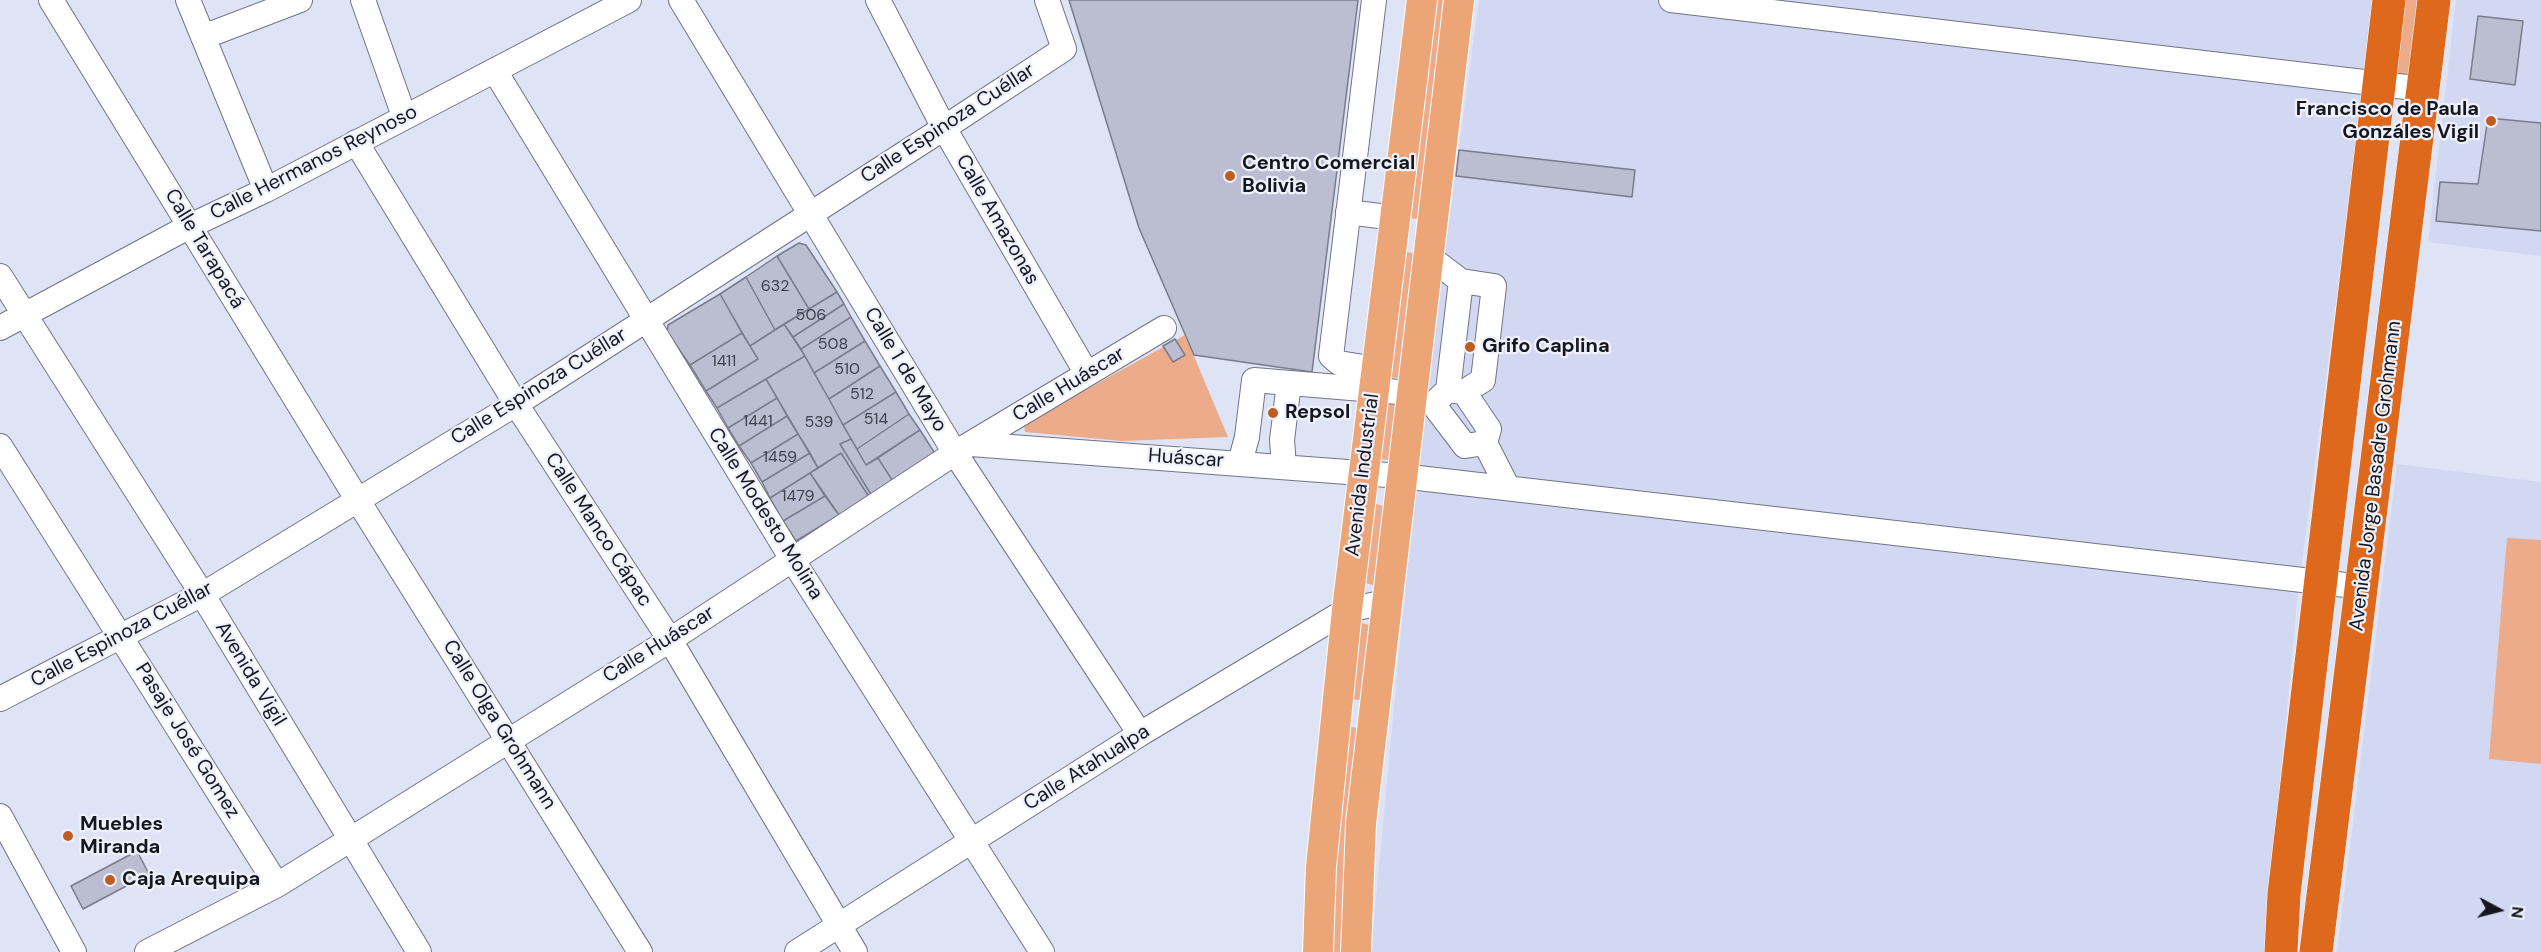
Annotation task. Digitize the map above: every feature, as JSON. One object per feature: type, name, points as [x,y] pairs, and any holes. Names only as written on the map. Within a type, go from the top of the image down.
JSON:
[{"type":"highway","name":"Avenida Jorge Basadre Grohmann","points":[[2282,952],[2284,894],[2389,0]]},
{"type":"highway","name":"Avenida Jorge Basadre Grohmann","points":[[2316,952],[2434,0]]},
{"type":"main road","name":"Avenida Industrial","points":[[1318,952],[1321,867],[1336,709],[1422,0]]},
{"type":"main road","name":"Avenida Industrial","points":[[1356,952],[1358,860],[1386,602],[1458,0]]},
{"type":"main road","points":[[1394,227],[1429,248]]},
{"type":"main road","points":[[1336,709],[1374,714]]},
{"type":"street","name":"Calle Tarapacá","points":[[51,0],[357,499]]},
{"type":"street","points":[[188,0],[266,190]]},
{"type":"street","points":[[203,37],[300,0]]},
{"type":"street","points":[[363,0],[404,116]]},
{"type":"street","name":"Calle Hermanos Reynoso","points":[[0,328],[190,226],[266,190],[629,0]]},
{"type":"street","name":"Calle 1 de Mayo","points":[[681,0],[810,213],[963,448],[1140,734]]},
{"type":"street","name":"Calle Amazonas","points":[[878,0],[944,128],[1087,374]]},
{"type":"street","name":"Calle Espinoza Cuéllar","points":[[0,699],[202,594],[516,404],[1064,49],[1047,0]]},
{"type":"street","points":[[1374,0],[1331,357],[1339,363],[1411,393]]},
{"type":"street","points":[[1671,0],[2423,89]]},
{"type":"street","name":"Calle Modesto Molina","points":[[495,71],[792,559],[1042,952]]},
{"type":"street","name":"Calle Manco Cápac","points":[[356,141],[516,404],[670,640],[838,927],[855,952]]},
{"type":"street","points":[[1348,212],[1394,227]]},
{"type":"street","points":[[1429,248],[1461,281],[1494,286],[1484,380],[1456,391],[1433,404],[1465,446],[1485,443]]},
{"type":"street","name":"Avenida Vigil","points":[[0,276],[202,594],[419,952]]},
{"type":"street","points":[[1461,281],[1456,391],[1489,429],[1485,443],[1508,488]]},
{"type":"street","name":"Calle Huáscar","points":[[147,952],[277,885],[670,640],[963,448],[1164,328]]},
{"type":"street","points":[[1240,463],[1263,438],[1279,382],[1375,379]]},
{"type":"street","points":[[1263,438],[1284,466]]},
{"type":"street","name":"Pasaje José Gomez","points":[[0,446],[277,885]]},
{"type":"street","name":"Huáscar","points":[[963,448],[1363,472],[2363,587]]},
{"type":"street","name":"Calle Olga Grohmann","points":[[357,499],[640,952]]},
{"type":"street","name":"Calle Atahualpa","points":[[797,952],[1140,734],[1347,610],[1386,602]]},
{"type":"street","points":[[0,816],[74,952]]},
{"type":"shaded area","points":[[1432,0],[1444,0],[1423,215],[1417,219],[1409,218]]},
{"type":"shaded area","points":[[1479,0],[2375,0],[2297,601],[2266,934],[2269,952],[1371,952],[1418,452]]},
{"type":"shaded area","points":[[2400,0],[2419,0],[2410,74],[2403,79],[2391,74]]},
{"type":"shaded area","name":"Francisco de Paula Gonzáles Vigil","points":[[2456,0],[2541,0],[2541,256],[2428,242]]},
{"type":"shaded area","points":[[1406,252],[1413,253],[1418,260],[1403,375],[1398,378],[1389,377],[1398,255]]},
{"type":"shaded area","points":[[1185,335],[1228,437],[1122,441],[1025,432],[1024,424]]},
{"type":"shaded area","points":[[1388,401],[1395,403],[1399,409],[1393,456],[1388,460],[1379,459]]},
{"type":"shaded area","points":[[2397,464],[2541,482],[2541,952],[2337,952]]},
{"type":"shaded area","points":[[1376,504],[1383,506],[1388,512],[1379,581],[1373,585],[1365,583],[1369,509]]},
{"type":"shaded area","points":[[2507,538],[2541,540],[2541,764],[2489,759]]},
{"type":"shaded area","points":[[1362,623],[1369,625],[1374,631],[1365,697],[1360,700],[1351,699],[1355,629]]},
{"type":"shaded area","points":[[1351,727],[1358,728],[1345,952],[1326,952],[1343,732]]},
{"type":"building","name":"Centro Comercial Bolivia","points":[[1069,0],[1358,0],[1312,372],[1194,355],[1139,228]]},
{"type":"building","points":[[2478,16],[2523,21],[2515,85],[2470,79]]},
{"type":"building","points":[[2488,118],[2541,123],[2541,231],[2436,221],[2440,182],[2478,184]]},
{"type":"building","points":[[1459,150],[1635,170],[1632,197],[1456,176]]},
{"type":"building","points":[[799,243],[806,245],[837,292],[809,309],[777,256]]},
{"type":"building","points":[[777,256],[809,309],[775,330],[746,277]]},
{"type":"building","points":[[746,277],[775,330],[750,346],[720,294]]},
{"type":"building","points":[[837,292],[844,304],[793,337],[784,324]]},
{"type":"building","points":[[720,294],[742,333],[690,365],[667,332],[668,325]]},
{"type":"building","points":[[844,304],[851,317],[801,349],[793,337]]},
{"type":"building","points":[[851,317],[865,341],[814,373],[801,349]]},
{"type":"building","points":[[784,324],[805,356],[717,408],[706,391],[758,359],[750,346]]},
{"type":"building","points":[[742,333],[758,359],[706,391],[690,365]]},
{"type":"building","points":[[1175,339],[1185,355],[1173,362],[1163,346]]},
{"type":"building","points":[[865,341],[880,366],[829,399],[814,373]]},
{"type":"building","points":[[805,356],[851,439],[840,444],[872,496],[869,497],[841,453],[818,468],[766,379]]},
{"type":"building","points":[[880,366],[896,392],[843,425],[829,399]]},
{"type":"building","points":[[766,379],[777,398],[728,428],[717,408]]},
{"type":"building","points":[[896,392],[909,414],[857,449],[843,425]]},
{"type":"building","points":[[777,398],[787,416],[739,446],[728,428]]},
{"type":"building","points":[[909,414],[920,430],[866,465],[857,449]]},
{"type":"building","points":[[787,416],[798,434],[751,463],[739,446]]},
{"type":"building","points":[[920,430],[934,452],[933,459],[894,483],[878,458]]},
{"type":"building","points":[[798,434],[810,453],[762,482],[751,463]]},
{"type":"building","points":[[851,439],[866,465],[878,458],[894,483],[872,496],[840,444]]},
{"type":"building","points":[[810,453],[818,468],[770,498],[762,482]]},
{"type":"building","points":[[841,453],[869,497],[839,515],[810,473]]},
{"type":"building","points":[[810,473],[825,496],[783,521],[770,498]]},
{"type":"building","points":[[825,496],[839,515],[796,541],[783,521]]},
{"type":"building","name":"Caja Arequipa","points":[[137,851],[149,874],[83,909],[71,886]]},
{"type":"place","name":"Francisco de Paula Gonzáles Vigil","points":[[2491,121]]},
{"type":"place","name":"Centro Comercial Bolivia","points":[[1230,176]]},
{"type":"place","name":"Grifo Caplina","points":[[1470,347]]},
{"type":"place","name":"Repsol","points":[[1273,413]]},
{"type":"place","name":"Muebles Miranda","points":[[68,836]]},
{"type":"place","name":"Caja Arequipa","points":[[110,880]]}]
